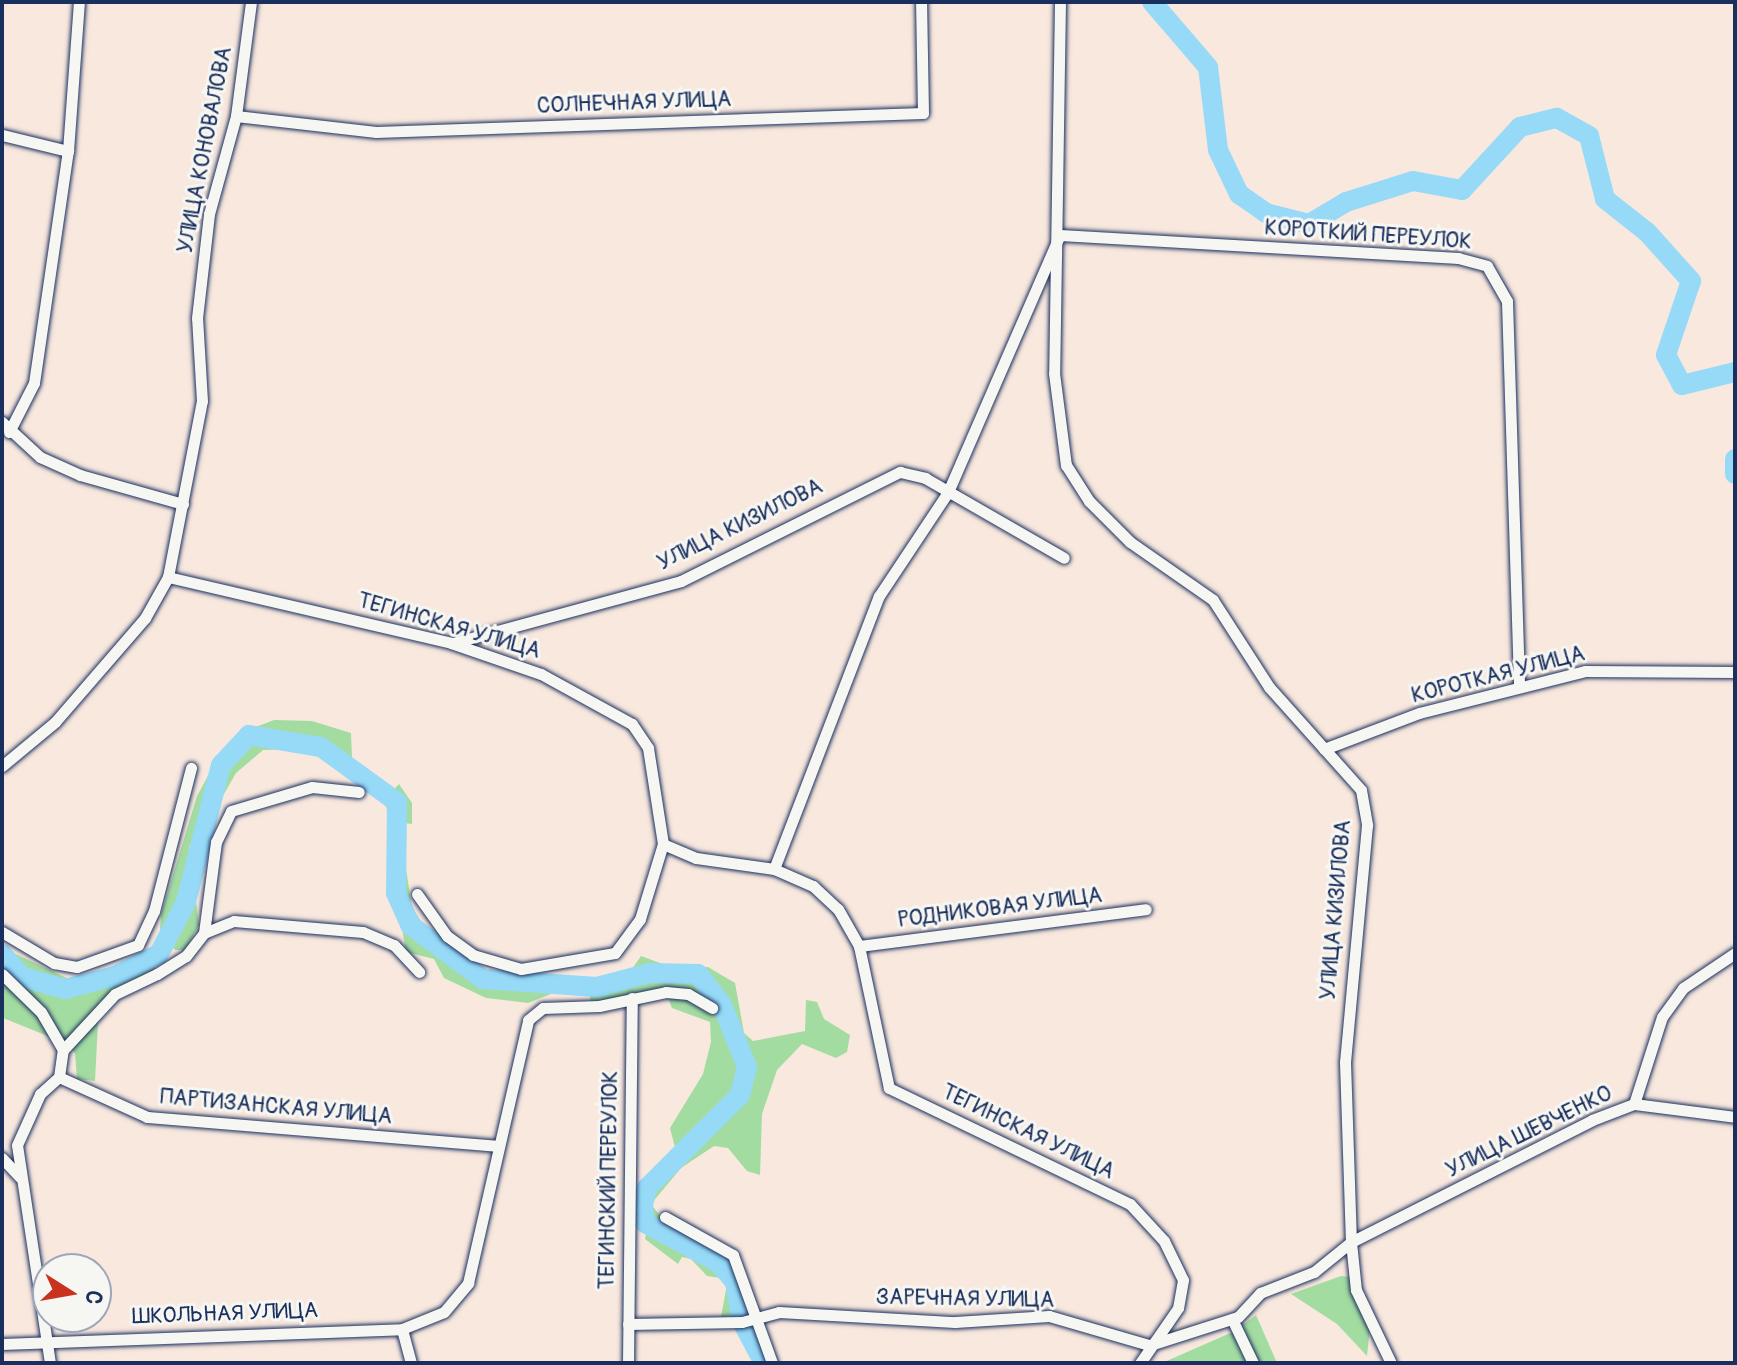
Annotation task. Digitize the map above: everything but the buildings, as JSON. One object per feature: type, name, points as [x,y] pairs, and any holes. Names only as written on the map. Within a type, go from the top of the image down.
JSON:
[{"type":"street","points":[[79,2],[68,151],[34,383],[5,427],[80,475],[183,504]]},
{"type":"street","name":"УЛИЦА КОНОВАЛОВА","points":[[2,766],[55,722],[145,618],[168,577],[202,401],[197,318],[209,214],[236,116],[251,2]]},
{"type":"street","name":"СОЛНЕЧНАЯ УЛИЦА","points":[[236,116],[376,132],[923,113],[921,2]]},
{"type":"street","name":"УЛИЦА КИЗИЛОВА","points":[[1060,2],[1060,235],[1054,373],[1066,465],[1089,501],[1130,542],[1213,600],[1269,687],[1361,790],[1367,825],[1345,1062],[1351,1242],[1356,1290],[1391,1363]]},
{"type":"street","points":[[2,135],[68,151]]},
{"type":"street","name":"УЛИЦА КИЗИЛОВА","points":[[774,869],[879,596],[948,492],[1060,235]]},
{"type":"street","name":"КОРОТКИЙ ПЕРЕУЛОК","points":[[1060,235],[1458,258],[1487,266],[1507,301],[1519,687]]},
{"type":"street","name":"УЛИЦА КИЗИЛОВА","points":[[451,643],[681,581],[900,472],[948,492],[1064,558]]},
{"type":"street","name":"ТЕГИНСКАЯ УЛИЦА","points":[[168,577],[451,643],[541,674],[632,724],[648,748],[663,844],[640,919],[615,953],[521,969],[473,955],[447,936],[417,894]]},
{"type":"street","name":"КОРОТКАЯ УЛИЦА","points":[[1324,749],[1419,713],[1585,671],[1735,672]]},
{"type":"street","points":[[2,932],[54,963],[77,967],[138,945],[154,911],[191,768]]},
{"type":"street","points":[[204,933],[216,842],[231,811],[312,787],[359,792]]},
{"type":"street","name":"ТЕГИНСКАЯ УЛИЦА","points":[[663,844],[696,858],[774,869],[813,886],[838,909],[859,946],[889,1088],[1130,1204],[1164,1241],[1183,1280],[1178,1308],[1149,1345]]},
{"type":"street","name":"РОДНИКОВАЯ УЛИЦА","points":[[859,946],[1146,909]]},
{"type":"street","points":[[50,1363],[17,1145],[25,1119],[59,1077],[63,1050],[115,994],[186,956],[204,933],[234,921],[363,932],[394,945],[419,972]]},
{"type":"street","points":[[1634,1104],[1662,1017],[1683,988],[1735,953]]},
{"type":"street","points":[[2,974],[41,1012],[63,1050]]},
{"type":"street","points":[[632,998],[688,994],[712,1008]]},
{"type":"street","name":"ШКОЛЬНАЯ УЛИЦА","points":[[2,1344],[402,1329],[444,1312],[468,1283],[528,1020],[543,1008],[599,1006],[632,998]]},
{"type":"street","name":"ТЕГИНСКИЙ ПЕРЕУЛОК","points":[[628,1363],[632,998]]},
{"type":"street","name":"ПАРТИЗАНСКАЯ УЛИЦА","points":[[59,1077],[147,1117],[497,1146]]},
{"type":"street","name":"УЛИЦА ШЕВЧЕНКО","points":[[1351,1242],[1634,1104],[1735,1117]]},
{"type":"street","points":[[2,1158],[20,1178]]},
{"type":"street","points":[[665,1217],[733,1255],[758,1317],[772,1363]]},
{"type":"street","points":[[1140,1363],[1149,1345],[1232,1319],[1260,1293],[1314,1272],[1351,1242]]},
{"type":"street","name":"ЗАРЕЧНАЯ УЛИЦА","points":[[628,1324],[758,1317],[779,1312],[955,1322],[1049,1316],[1149,1345]]},
{"type":"street","points":[[1232,1319],[1253,1363]]},
{"type":"street","points":[[402,1329],[411,1363]]},
{"type":"green space","points":[[274,720],[312,721],[351,733],[352,758],[341,767],[303,749],[263,750],[236,773],[213,813],[201,819],[189,848],[199,925],[185,950],[175,950],[160,929],[161,915],[197,796],[221,752],[243,732]]},
{"type":"green space","points":[[399,784],[412,803],[412,824],[404,823],[401,838],[412,907],[424,926],[471,965],[491,973],[537,979],[555,974],[561,981],[551,994],[528,1003],[486,998],[444,978],[434,959],[406,952],[396,893],[397,844],[384,800]]},
{"type":"green space","points":[[7,950],[71,980],[154,953],[155,970],[99,1002],[95,1081],[77,1079],[75,1053],[65,1043],[3,1018],[2,955]]},
{"type":"green space","points":[[641,956],[671,967],[708,967],[735,983],[744,1033],[753,1041],[805,1031],[806,1000],[817,1002],[824,1019],[850,1035],[847,1052],[836,1058],[802,1044],[777,1070],[762,1114],[760,1175],[747,1171],[728,1148],[714,1146],[681,1168],[651,1204],[640,1187],[676,1151],[670,1128],[703,1074],[711,1042],[710,1022],[672,1008],[666,992],[591,1003],[589,992],[602,980],[630,972]]},
{"type":"green space","points":[[651,1204],[671,1230],[733,1263],[748,1314],[721,1317],[728,1279],[707,1276],[691,1259],[682,1257],[678,1264],[645,1239]]},
{"type":"green space","points":[[1341,1276],[1350,1277],[1370,1327],[1367,1356],[1337,1324],[1291,1294]]},
{"type":"green space","points":[[1256,1315],[1277,1363],[1162,1363],[1235,1331]]},
{"type":"waterway","points":[[1152,2],[1208,67],[1218,150],[1239,194],[1266,213],[1309,224],[1346,202],[1413,181],[1462,190],[1520,127],[1557,118],[1589,136],[1605,199],[1647,232],[1691,281],[1666,355],[1682,385],[1735,372]]},
{"type":"waterway","points":[[1735,459],[1735,474]]},
{"type":"waterway","points":[[2,954],[22,977],[65,989],[115,976],[159,954],[186,902],[221,765],[249,735],[321,747],[397,802],[396,893],[410,925],[483,979],[597,987],[650,973],[698,974],[722,1005],[747,1067],[740,1095],[647,1188],[643,1205],[645,1223],[719,1263],[735,1282],[742,1322],[764,1363]]}]
